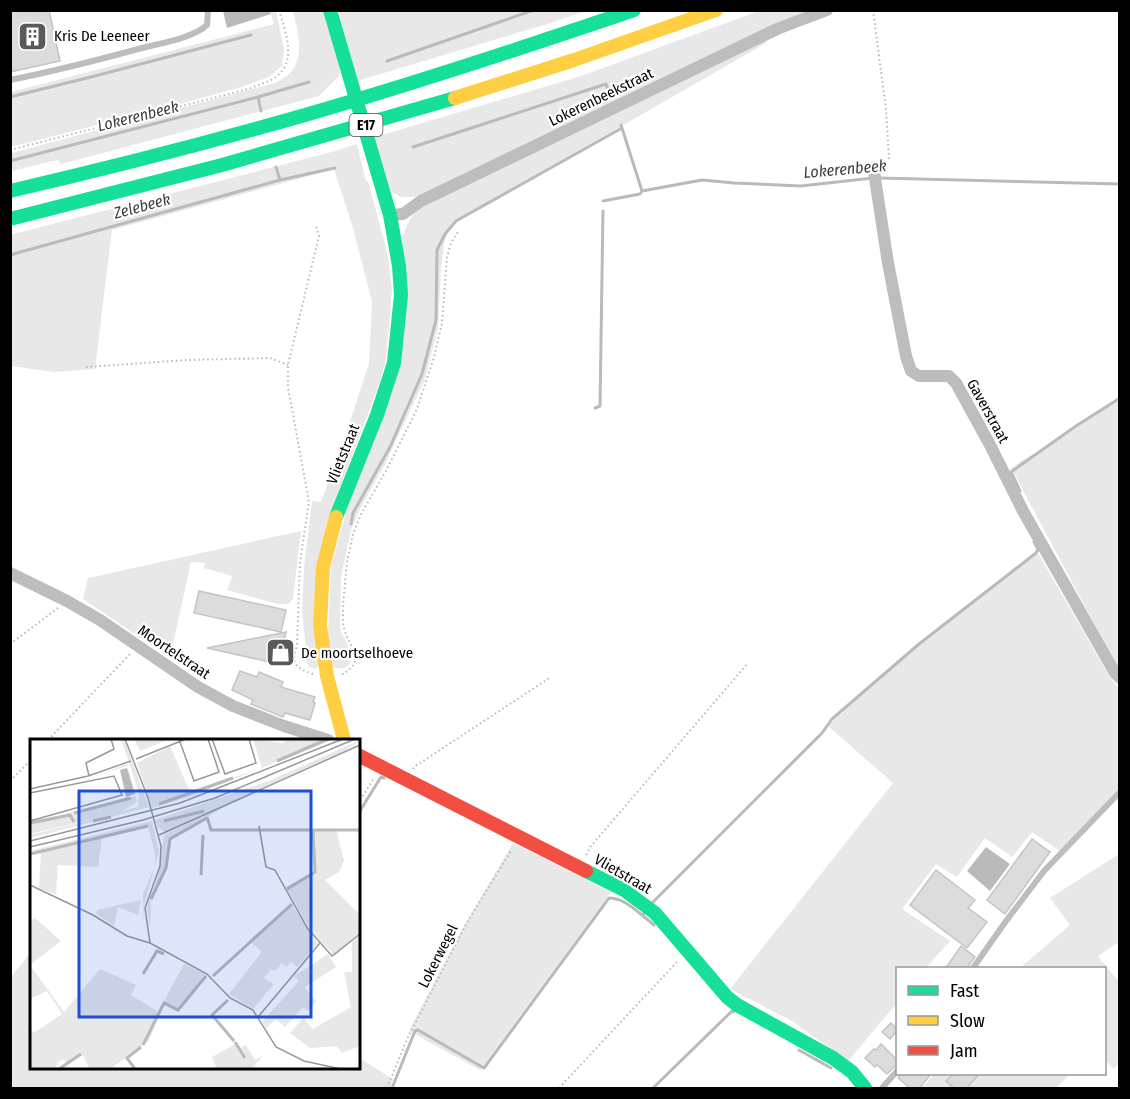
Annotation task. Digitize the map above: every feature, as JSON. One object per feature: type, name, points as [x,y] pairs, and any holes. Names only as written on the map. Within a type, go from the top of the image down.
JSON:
[{"type":"main road","name":"Vlietstraat","points":[[330,10],[390,215],[399,266],[401,295],[394,363],[377,415],[335,518],[323,567],[320,625],[327,676],[343,739]]},
{"type":"main road","name":"E17","points":[[10,191],[104,169],[305,115],[492,58],[634,10]]},
{"type":"main road","name":"E17","points":[[10,219],[111,196],[313,141],[499,84],[661,31],[716,10]]},
{"type":"main road","name":"Vlietstraat","points":[[360,756],[624,890],[655,913],[727,997],[737,1005],[822,1052],[846,1068],[863,1084],[865,1089]]},
{"type":"street","name":"Lokerenbeekstraat","points":[[390,215],[403,214],[421,201],[756,39],[827,10]]},
{"type":"street","name":"Gaverstraat","points":[[874,170],[888,263],[911,371],[919,376],[949,376],[956,383],[1023,511],[1119,678]]},
{"type":"street","name":"Moortelstraat","points":[[10,573],[100,620],[198,687],[233,706],[322,739]]},
{"type":"lane","points":[[10,80],[60,70],[201,31],[207,25],[208,10]]},
{"type":"lane","points":[[974,967],[1044,871],[1119,792]]},
{"type":"lane","points":[[882,1089],[896,1071]]},
{"type":"path","points":[[10,150],[248,88],[272,79],[287,65],[286,34],[279,10]]},
{"type":"path","points":[[873,10],[886,110],[889,159],[874,170]]},
{"type":"path","points":[[86,368],[187,360],[270,358],[288,365]]},
{"type":"path","points":[[10,644],[67,601]]},
{"type":"path","points":[[50,739],[137,646]]},
{"type":"path","points":[[579,868],[591,846],[748,663]]},
{"type":"path","points":[[408,780],[414,767],[551,677]]},
{"type":"path","points":[[10,781],[30,761]]},
{"type":"path","points":[[360,801],[382,766]]},
{"type":"path","name":"Lokerwegel","points":[[387,1089],[408,1037],[469,919],[519,838]]},
{"type":"path","points":[[559,1089],[688,952]]},
{"type":"shaded area","points":[[223,11],[269,11],[271,14],[227,28]]},
{"type":"shaded area","points":[[270,11],[276,11],[284,50],[282,66],[269,77],[176,105],[11,147],[11,92],[274,24]]},
{"type":"shaded area","points":[[293,11],[325,11],[340,68],[339,76],[319,96],[61,164],[58,160],[11,171],[11,153],[275,83],[286,77],[299,54],[299,40]]},
{"type":"shaded area","points":[[339,11],[586,11],[357,81]]},
{"type":"shaded area","points":[[759,11],[816,11],[419,197],[401,197],[390,191],[372,138],[581,76]]},
{"type":"shaded area","points":[[765,40],[766,43],[449,227],[441,268],[438,328],[425,379],[351,530],[341,577],[340,629],[352,659],[346,667],[333,667],[328,638],[331,566],[348,505],[383,413],[403,236],[411,218],[424,204]]},
{"type":"shaded area","points":[[357,144],[388,255],[392,289],[389,327],[385,364],[377,390],[326,525],[320,665],[315,669],[307,663],[302,609],[312,501],[321,502],[369,363],[372,302],[353,228],[334,169],[112,230],[95,369],[54,372],[11,366],[10,235]]},
{"type":"shaded area","points":[[1119,400],[1119,668],[1011,468]]},
{"type":"shaded area","points":[[301,531],[293,599],[289,604],[278,604],[227,590],[232,576],[204,568],[205,563],[191,562],[170,658],[83,599],[88,578]]},
{"type":"shaded area","points":[[1038,553],[1109,676],[1119,689],[1119,793],[1064,854],[1032,832],[1012,857],[985,838],[957,877],[936,864],[902,909],[950,941],[927,967],[896,967],[896,1004],[848,1061],[792,1021],[730,989],[893,783],[828,726],[918,643]]},
{"type":"shaded area","points":[[513,843],[611,892],[480,1070],[409,1031],[457,938]]},
{"type":"shaded area","points":[[986,847],[1010,864],[990,891],[967,871]]},
{"type":"shaded area","points":[[1119,854],[1119,942],[1098,956],[1119,982],[1119,1062],[1114,1069],[1106,1061],[1106,967],[1021,967],[1070,925],[1050,898]]},
{"type":"shaded area","points":[[30,953],[30,1069],[360,1069],[360,1059],[393,1079],[390,1088],[11,1088],[11,977]]},
{"type":"shaded area","points":[[933,1075],[1069,1075],[1056,1088],[922,1088]]},
{"type":"building","name":"Kris De Leeneer","points":[[10,10],[49,10],[60,61],[10,72]]},
{"type":"building","points":[[199,591],[286,610],[281,632],[194,613]]},
{"type":"building","points":[[286,632],[279,664],[207,648]]},
{"type":"building","points":[[240,671],[257,677],[259,672],[283,682],[281,687],[315,697],[310,720],[285,713],[283,717],[251,704],[253,700],[232,690]]},
{"type":"building","points":[[1032,839],[1050,852],[1005,914],[987,900]]},
{"type":"building","points":[[936,870],[975,900],[968,908],[987,922],[967,948],[910,905]]},
{"type":"building","points":[[961,946],[975,957],[968,967],[946,967]]},
{"type":"building","points":[[891,1023],[896,1028],[896,1032],[890,1039],[882,1032]]},
{"type":"building","points":[[881,1044],[896,1059],[896,1066],[887,1074],[865,1058],[874,1049],[876,1050]]},
{"type":"building","points":[[901,1075],[930,1075],[919,1089],[911,1089],[898,1078]]},
{"type":"building","points":[[952,1075],[978,1075],[966,1089],[955,1089],[946,1081]]},
{"type":"waterway","points":[[387,61],[534,10]]},
{"type":"waterway","points":[[10,97],[251,35]]},
{"type":"waterway","points":[[258,97],[309,82]]},
{"type":"waterway","name":"Lokerenbeek","points":[[413,147],[606,84],[610,95]]},
{"type":"waterway","name":"Lokerenbeek","points":[[10,161],[258,97],[261,111]]},
{"type":"waterway","name":"Lokerenbeek","points":[[621,125],[642,191],[702,180],[801,186],[873,178]]},
{"type":"waterway","points":[[351,524],[353,513],[390,447],[422,374],[436,320],[437,250],[445,234],[456,221],[622,128]]},
{"type":"waterway","name":"Lokerenbeek","points":[[276,167],[280,180]]},
{"type":"waterway","name":"Zelebeek","points":[[10,255],[280,180],[335,168]]},
{"type":"waterway","name":"Lokerenbeek","points":[[879,178],[1120,184]]},
{"type":"waterway","points":[[603,201],[640,194],[642,191]]},
{"type":"waterway","points":[[595,408],[600,406],[603,211]]},
{"type":"waterway","points":[[1020,491],[1011,472],[1120,398]]},
{"type":"waterway","points":[[653,902],[822,733],[832,719],[919,644],[1036,553],[1038,549],[1034,542]]},
{"type":"waterway","points":[[360,811],[381,777],[384,778]]},
{"type":"waterway","points":[[392,1088],[415,1031],[418,1030],[484,1068],[609,898],[623,901],[642,915],[645,912]]},
{"type":"waterway","points":[[642,915],[654,925]]},
{"type":"waterway","points":[[653,1088],[733,1012]]},
{"type":"waterway","points":[[799,1050],[831,1068]]},
{"type":"traffic: fast","points":[[330,10],[390,215],[399,266],[401,295],[394,363],[377,415],[336,517]]},
{"type":"traffic: fast","points":[[10,191],[158,155],[305,115],[634,10]]},
{"type":"traffic: fast","points":[[10,219],[222,165],[455,98]]},
{"type":"traffic: fast","points":[[586,871],[624,890],[655,913],[727,997],[737,1005],[833,1058],[852,1072],[865,1088]]},
{"type":"traffic: slow","points":[[455,98],[574,60],[716,10]]},
{"type":"traffic: slow","points":[[336,517],[323,567],[320,625],[327,676],[344,739]]},
{"type":"traffic: jam","points":[[360,756],[586,871]]},
{"type":"place","name":"Kris De Leeneer","points":[[33,36]]},
{"type":"place","name":"De moortselhoeve","points":[[280,653]]}]
